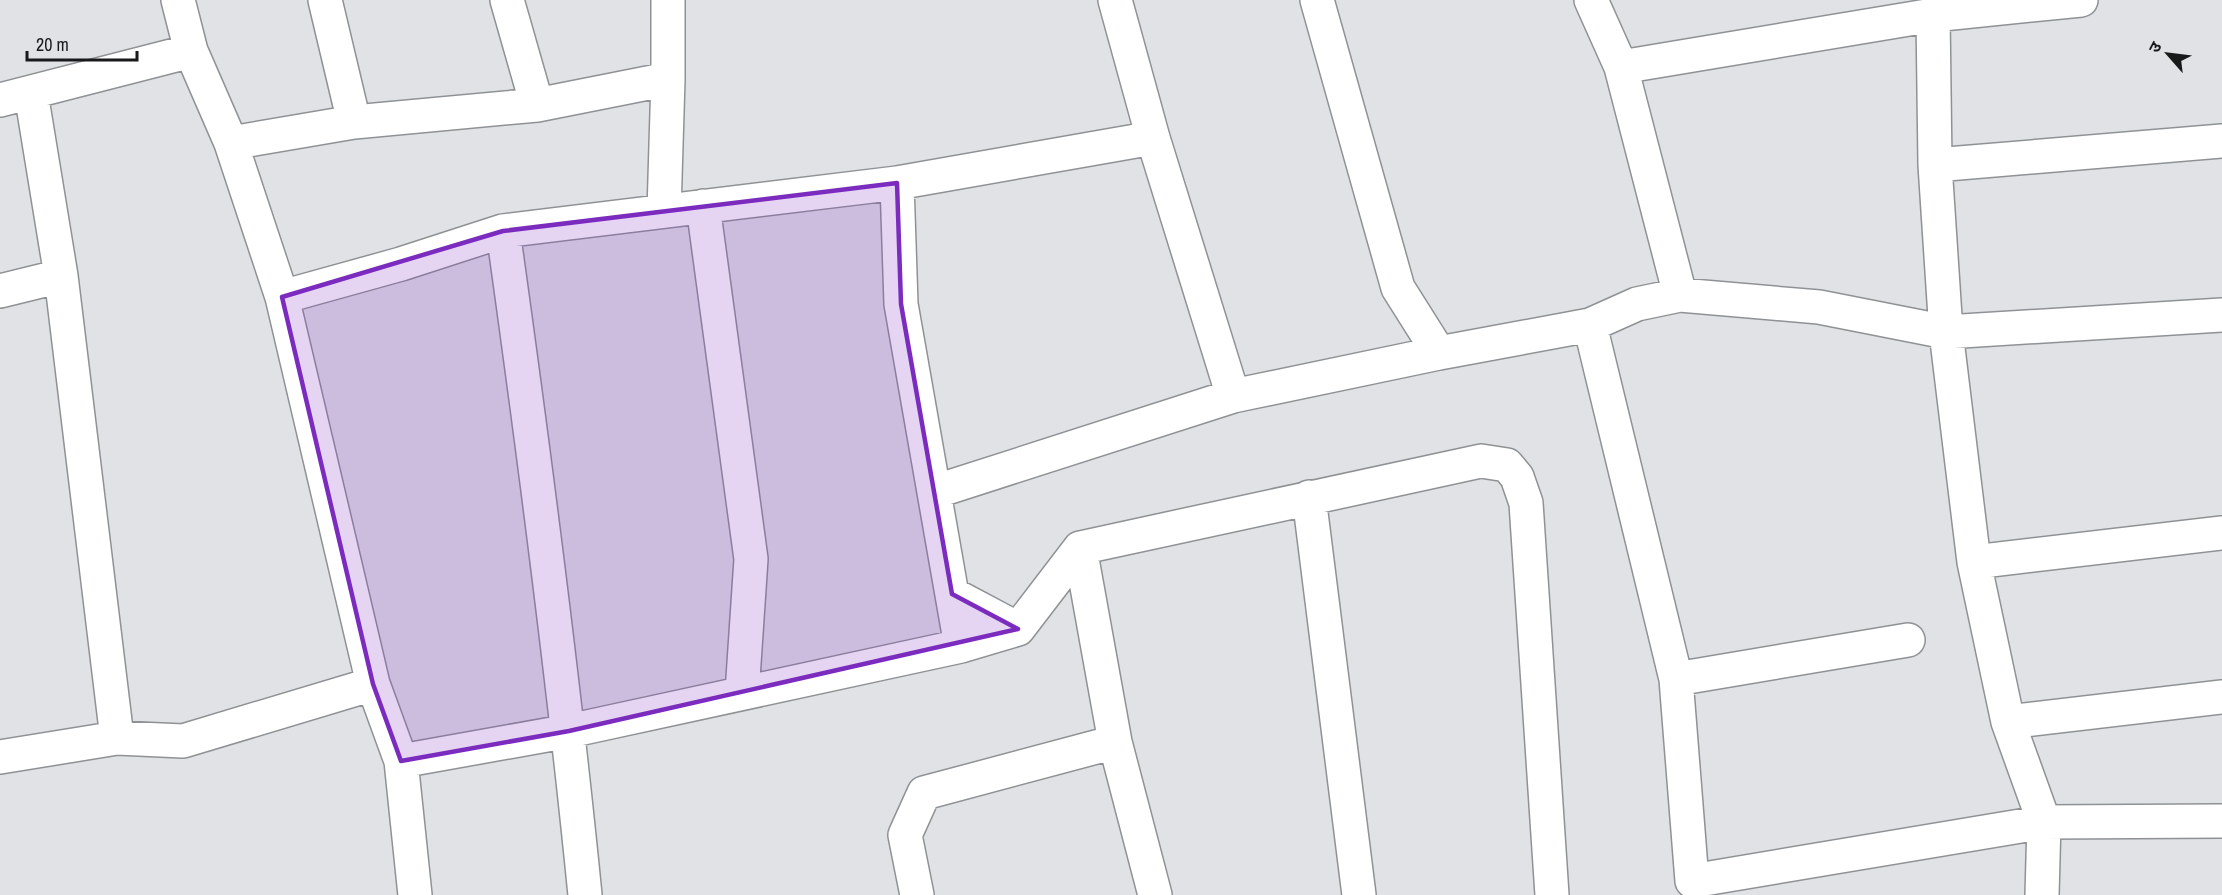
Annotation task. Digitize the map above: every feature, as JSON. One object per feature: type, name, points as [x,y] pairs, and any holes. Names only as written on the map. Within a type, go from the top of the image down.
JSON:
[{"type":"street","points":[[178,0],[191,51],[231,143],[282,297],[373,684],[401,761],[415,895]]},
{"type":"street","points":[[325,0],[354,122]]},
{"type":"street","points":[[507,0],[537,105]]},
{"type":"street","points":[[664,211],[668,0]]},
{"type":"street","points":[[1115,0],[1153,138],[1233,396]]},
{"type":"street","points":[[1317,0],[1398,288],[1439,353]]},
{"type":"street","points":[[1591,0],[1621,67],[1680,295]]},
{"type":"street","points":[[1621,67],[1933,15],[2081,0]]},
{"type":"street","points":[[1933,15],[1935,165],[1946,332],[1974,562],[2008,722],[2044,822],[2042,895]]},
{"type":"street","points":[[117,738],[61,276],[16,97],[191,51]]},
{"type":"street","points":[[231,143],[354,122],[537,105],[668,79]]},
{"type":"street","points":[[282,297],[401,264],[503,231],[897,183],[1153,138]]},
{"type":"street","points":[[1935,165],[2222,141]]},
{"type":"street","points":[[897,183],[901,304],[961,646]]},
{"type":"street","points":[[703,206],[751,560],[742,693]]},
{"type":"street","points":[[503,231],[532,433],[568,731],[585,895]]},
{"type":"street","points":[[0,291],[61,276]]},
{"type":"street","points":[[934,492],[1233,396],[1439,353],[1590,325],[1637,304],[1680,295],[1819,307],[1946,332],[2222,315]]},
{"type":"street","points":[[1590,325],[1676,678],[1692,880],[2044,822],[2222,821]]},
{"type":"street","points":[[401,761],[568,731],[961,646],[1018,629],[1080,548],[1481,461],[1507,465],[1517,477],[1526,503],[1552,895]]},
{"type":"street","points":[[1309,498],[1359,895]]},
{"type":"street","points":[[1974,562],[2222,534]]},
{"type":"street","points":[[1080,548],[1115,742],[1155,895]]},
{"type":"street","points":[[952,594],[1018,629]]},
{"type":"street","points":[[1676,678],[1908,640]]},
{"type":"street","points":[[0,757],[117,738],[183,741],[373,684]]},
{"type":"street","points":[[2008,722],[2222,697]]},
{"type":"street","points":[[917,895],[905,835],[924,793],[1115,742]]},
{"type":"highlighted area","points":[[897,183],[901,304],[952,594],[1018,629],[569,731],[401,761],[373,684],[282,297],[503,231]]}]
